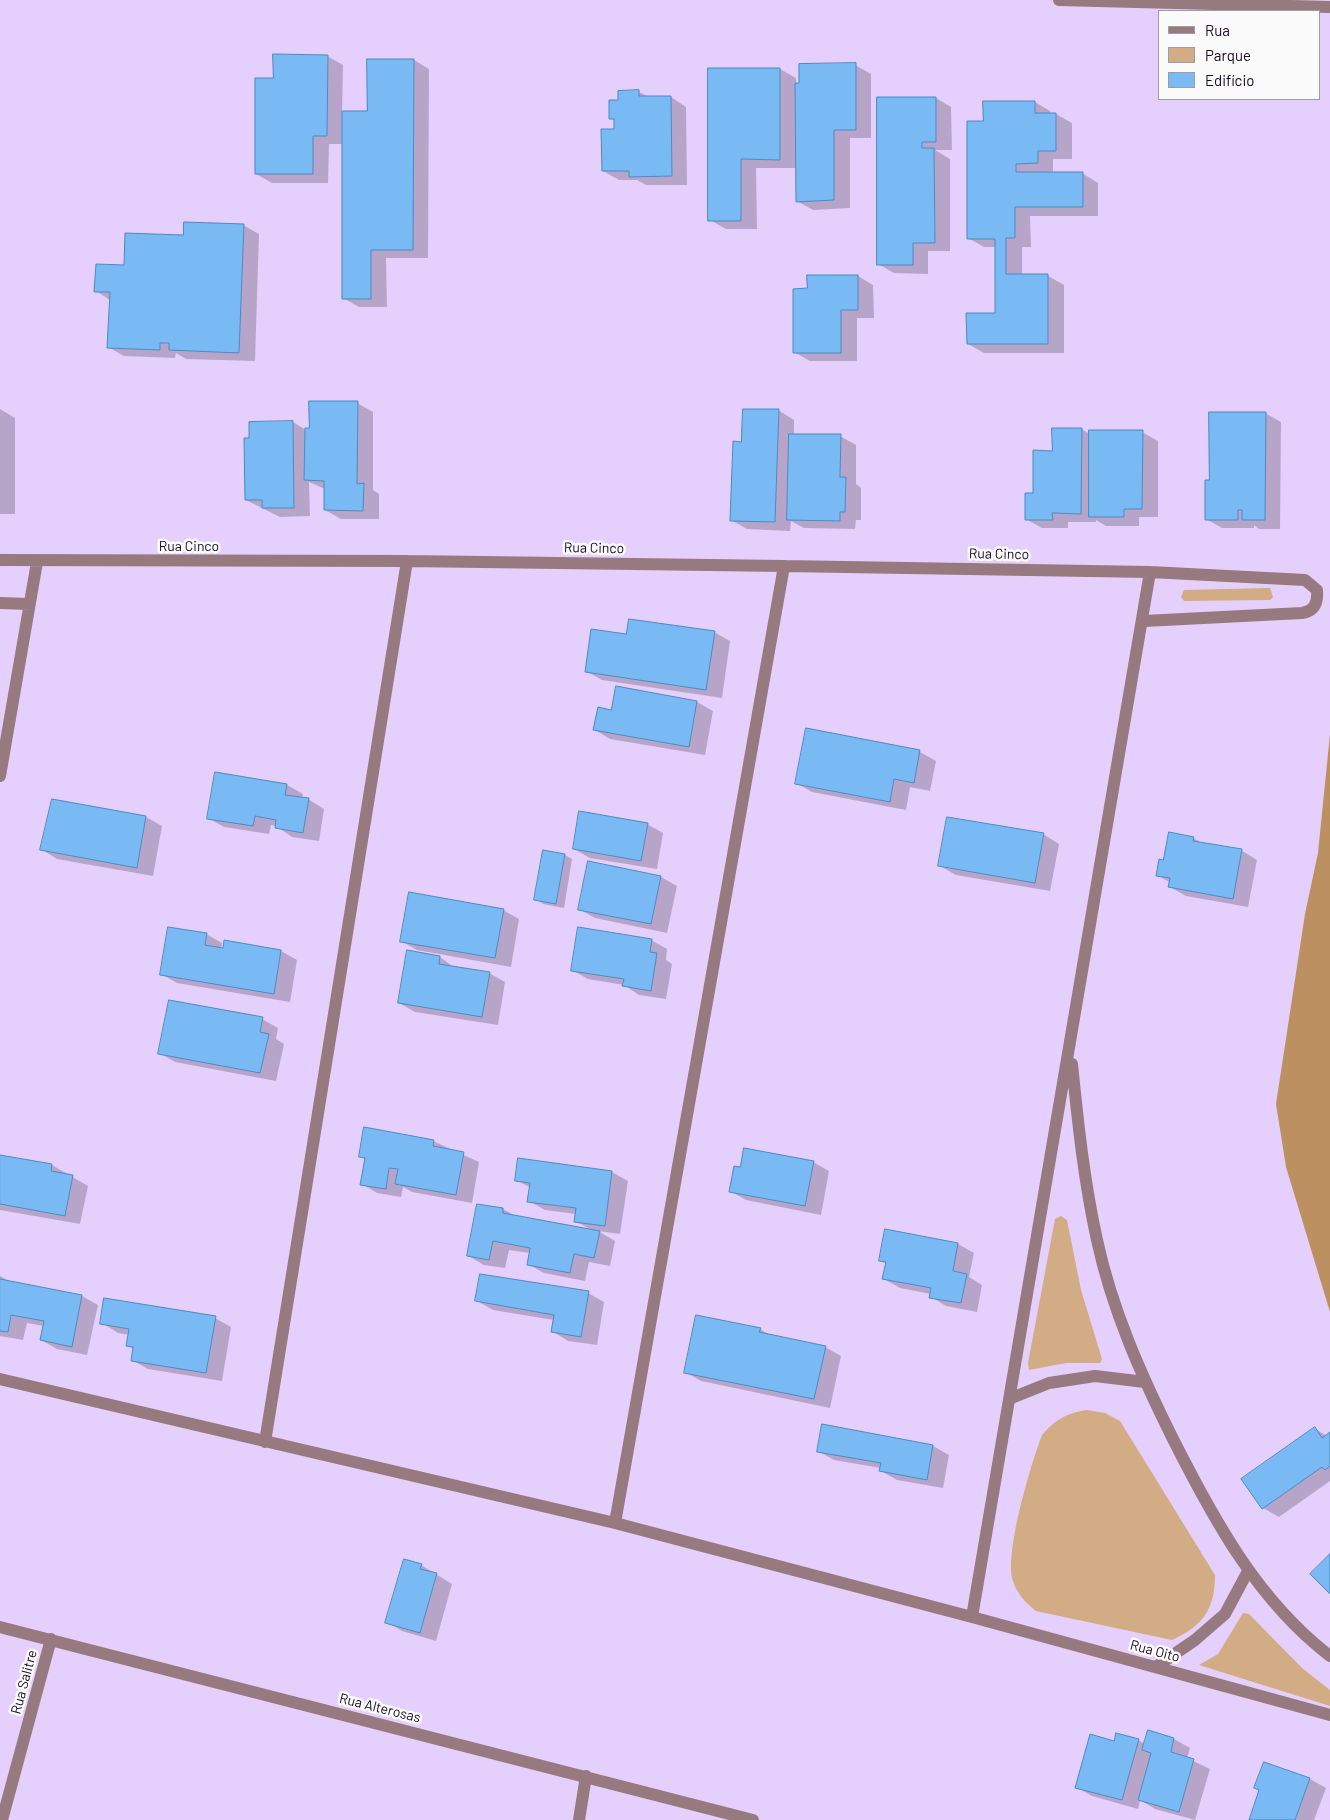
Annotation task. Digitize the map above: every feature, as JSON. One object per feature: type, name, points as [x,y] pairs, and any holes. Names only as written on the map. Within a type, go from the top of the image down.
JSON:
[{"type":"street","points":[[1059,0],[1330,7]]},
{"type":"street","name":"Rua Cinco","points":[[0,560],[37,562],[407,560],[1150,572],[1305,580],[1317,590],[1318,601],[1312,609],[1302,613],[1144,621]]},
{"type":"street","points":[[265,1442],[407,560]]},
{"type":"street","points":[[0,776],[37,562]]},
{"type":"street","points":[[615,1523],[784,566]]},
{"type":"street","points":[[972,1616],[1144,621],[1150,572]]},
{"type":"street","points":[[0,603],[29,604]]},
{"type":"street","points":[[1070,1049],[1083,1167],[1097,1241],[1118,1310],[1144,1382],[1192,1476],[1248,1571],[1285,1615],[1330,1656]]},
{"type":"street","points":[[1009,1399],[1048,1383],[1096,1376],[1144,1382]]},
{"type":"street","name":"Rua Oito","points":[[0,1379],[615,1523],[972,1616],[1330,1715]]},
{"type":"street","points":[[1157,1666],[1196,1640],[1225,1614],[1248,1571]]},
{"type":"street","name":"Rua Alterosas","points":[[0,1627],[753,1820]]},
{"type":"street","name":"Rua Salitre","points":[[2,1820],[52,1640]]},
{"type":"street","points":[[579,1820],[586,1776]]},
{"type":"green space","points":[[1270,588],[1273,597],[1270,600],[1184,601],[1181,597],[1184,590]]},
{"type":"green space","points":[[1061,1216],[1067,1220],[1081,1290],[1102,1359],[1100,1363],[1066,1363],[1029,1370],[1028,1363],[1055,1219]]},
{"type":"green space","points":[[1087,1410],[1105,1413],[1120,1421],[1215,1575],[1213,1598],[1205,1615],[1192,1629],[1172,1640],[1036,1611],[1022,1598],[1013,1581],[1011,1568],[1015,1530],[1042,1435],[1062,1418]]},
{"type":"green space","points":[[1243,1613],[1249,1614],[1302,1668],[1330,1690],[1330,1706],[1199,1665],[1218,1654]]},
{"type":"shaded area","points":[[1330,734],[1330,1312],[1286,1167],[1276,1104],[1305,914],[1318,853]]},
{"type":"building","points":[[273,54],[328,55],[327,136],[313,136],[313,174],[255,174],[255,78],[273,78]]},
{"type":"building","points":[[367,59],[414,59],[413,250],[371,250],[371,299],[342,299],[342,111],[367,111]]},
{"type":"building","points":[[856,63],[856,130],[834,130],[834,200],[796,202],[795,83],[799,83],[799,64]]},
{"type":"building","points":[[708,68],[780,68],[780,160],[741,159],[741,221],[708,221]]},
{"type":"building","points":[[639,90],[639,96],[671,96],[672,176],[629,177],[629,171],[602,171],[601,129],[614,129],[614,119],[609,119],[609,100],[618,100],[618,91]]},
{"type":"building","points":[[877,97],[936,97],[936,142],[922,142],[922,148],[934,148],[935,243],[913,243],[913,265],[877,265]]},
{"type":"building","points":[[983,101],[1035,101],[1035,113],[1056,113],[1056,151],[1038,151],[1038,163],[1016,164],[1016,172],[1083,172],[1083,207],[1015,207],[1015,238],[1006,238],[1006,274],[1048,274],[1048,344],[967,344],[966,313],[995,313],[995,239],[967,239],[967,121],[983,121]]},
{"type":"building","points":[[184,222],[244,224],[239,353],[169,350],[169,343],[160,343],[160,350],[107,348],[110,292],[94,292],[96,264],[124,265],[125,233],[183,235]]},
{"type":"building","points":[[807,275],[858,275],[858,310],[841,310],[841,353],[793,353],[793,289],[807,288]]},
{"type":"building","points":[[309,401],[358,401],[357,484],[364,483],[363,511],[324,510],[324,481],[304,480],[305,428],[309,428]]},
{"type":"building","points":[[743,409],[779,409],[775,522],[730,521],[733,441],[741,442]]},
{"type":"building","points":[[1209,412],[1266,412],[1265,520],[1242,520],[1242,510],[1238,510],[1238,520],[1205,520],[1205,480],[1209,480]]},
{"type":"building","points":[[293,421],[294,508],[262,508],[262,500],[245,500],[244,438],[249,438],[249,422]]},
{"type":"building","points":[[1052,428],[1082,428],[1081,514],[1052,513],[1053,520],[1025,520],[1025,493],[1033,493],[1033,450],[1052,451]]},
{"type":"building","points":[[1089,430],[1143,430],[1142,509],[1124,509],[1124,517],[1089,517]]},
{"type":"building","points":[[789,434],[841,434],[840,477],[846,477],[845,512],[840,512],[840,521],[787,520]]},
{"type":"building","points":[[629,619],[715,631],[706,690],[585,672],[591,629],[626,634]]},
{"type":"building","points":[[616,686],[697,701],[689,747],[593,730],[598,707],[611,710]]},
{"type":"building","points":[[806,728],[920,750],[914,783],[894,779],[890,802],[795,784]]},
{"type":"building","points":[[215,772],[287,784],[285,795],[309,798],[303,833],[275,828],[276,820],[255,816],[253,826],[207,819]]},
{"type":"building","points":[[52,799],[146,816],[137,868],[40,850]]},
{"type":"building","points":[[579,811],[648,823],[641,861],[573,849]]},
{"type":"building","points":[[947,817],[1044,833],[1035,883],[938,866]]},
{"type":"building","points":[[1169,832],[1194,837],[1193,841],[1242,849],[1233,899],[1168,887],[1170,878],[1156,876],[1159,859],[1163,860]]},
{"type":"building","points":[[543,850],[565,854],[556,904],[534,900]]},
{"type":"building","points":[[588,861],[661,876],[651,924],[578,910]]},
{"type":"building","points":[[409,892],[504,909],[495,958],[400,942]]},
{"type":"building","points":[[168,927],[207,933],[205,945],[223,948],[224,940],[281,950],[274,994],[160,975]]},
{"type":"building","points":[[578,927],[652,939],[650,952],[657,953],[651,991],[622,986],[624,979],[571,971]]},
{"type":"building","points":[[407,950],[440,956],[439,964],[490,972],[482,1017],[398,1003]]},
{"type":"building","points":[[169,1000],[263,1017],[260,1032],[269,1034],[260,1073],[158,1054]]},
{"type":"building","points":[[364,1127],[434,1140],[433,1146],[464,1152],[456,1195],[395,1184],[398,1169],[389,1168],[386,1189],[360,1185],[365,1158],[359,1157]]},
{"type":"building","points":[[744,1148],[814,1161],[805,1206],[729,1192],[734,1166],[740,1167]]},
{"type":"building","points":[[0,1155],[52,1164],[51,1171],[73,1175],[65,1216],[0,1204]]},
{"type":"building","points":[[518,1158],[612,1171],[605,1226],[574,1222],[576,1208],[527,1202],[530,1183],[515,1181]]},
{"type":"building","points":[[477,1204],[503,1208],[503,1213],[600,1231],[594,1258],[574,1254],[570,1273],[527,1265],[530,1248],[493,1241],[489,1260],[467,1256]]},
{"type":"building","points":[[885,1229],[958,1243],[953,1271],[967,1274],[961,1303],[929,1298],[931,1288],[882,1279],[886,1262],[879,1261]]},
{"type":"building","points":[[480,1274],[589,1291],[581,1337],[551,1332],[554,1315],[475,1301]]},
{"type":"building","points":[[0,1279],[82,1295],[72,1347],[40,1340],[44,1321],[11,1315],[8,1332],[0,1331]]},
{"type":"building","points":[[104,1298],[216,1316],[206,1373],[131,1361],[133,1347],[126,1346],[129,1329],[100,1324]]},
{"type":"building","points":[[696,1315],[761,1328],[759,1332],[826,1346],[814,1399],[684,1373]]},
{"type":"building","points":[[822,1424],[933,1445],[927,1480],[879,1471],[881,1463],[817,1452]]},
{"type":"building","points":[[1315,1427],[1322,1438],[1330,1432],[1330,1466],[1325,1470],[1322,1467],[1262,1509],[1241,1479]]},
{"type":"building","points":[[1330,1554],[1330,1594],[1310,1574]]},
{"type":"building","points":[[404,1559],[422,1564],[420,1569],[437,1573],[420,1633],[385,1623]]},
{"type":"building","points":[[1148,1730],[1174,1738],[1171,1752],[1194,1759],[1179,1812],[1138,1800],[1151,1753],[1142,1750]]},
{"type":"building","points":[[1116,1733],[1139,1739],[1122,1800],[1075,1788],[1090,1734],[1114,1741]]},
{"type":"building","points":[[1264,1762],[1310,1778],[1295,1820],[1249,1820],[1259,1790],[1254,1788]]}]
